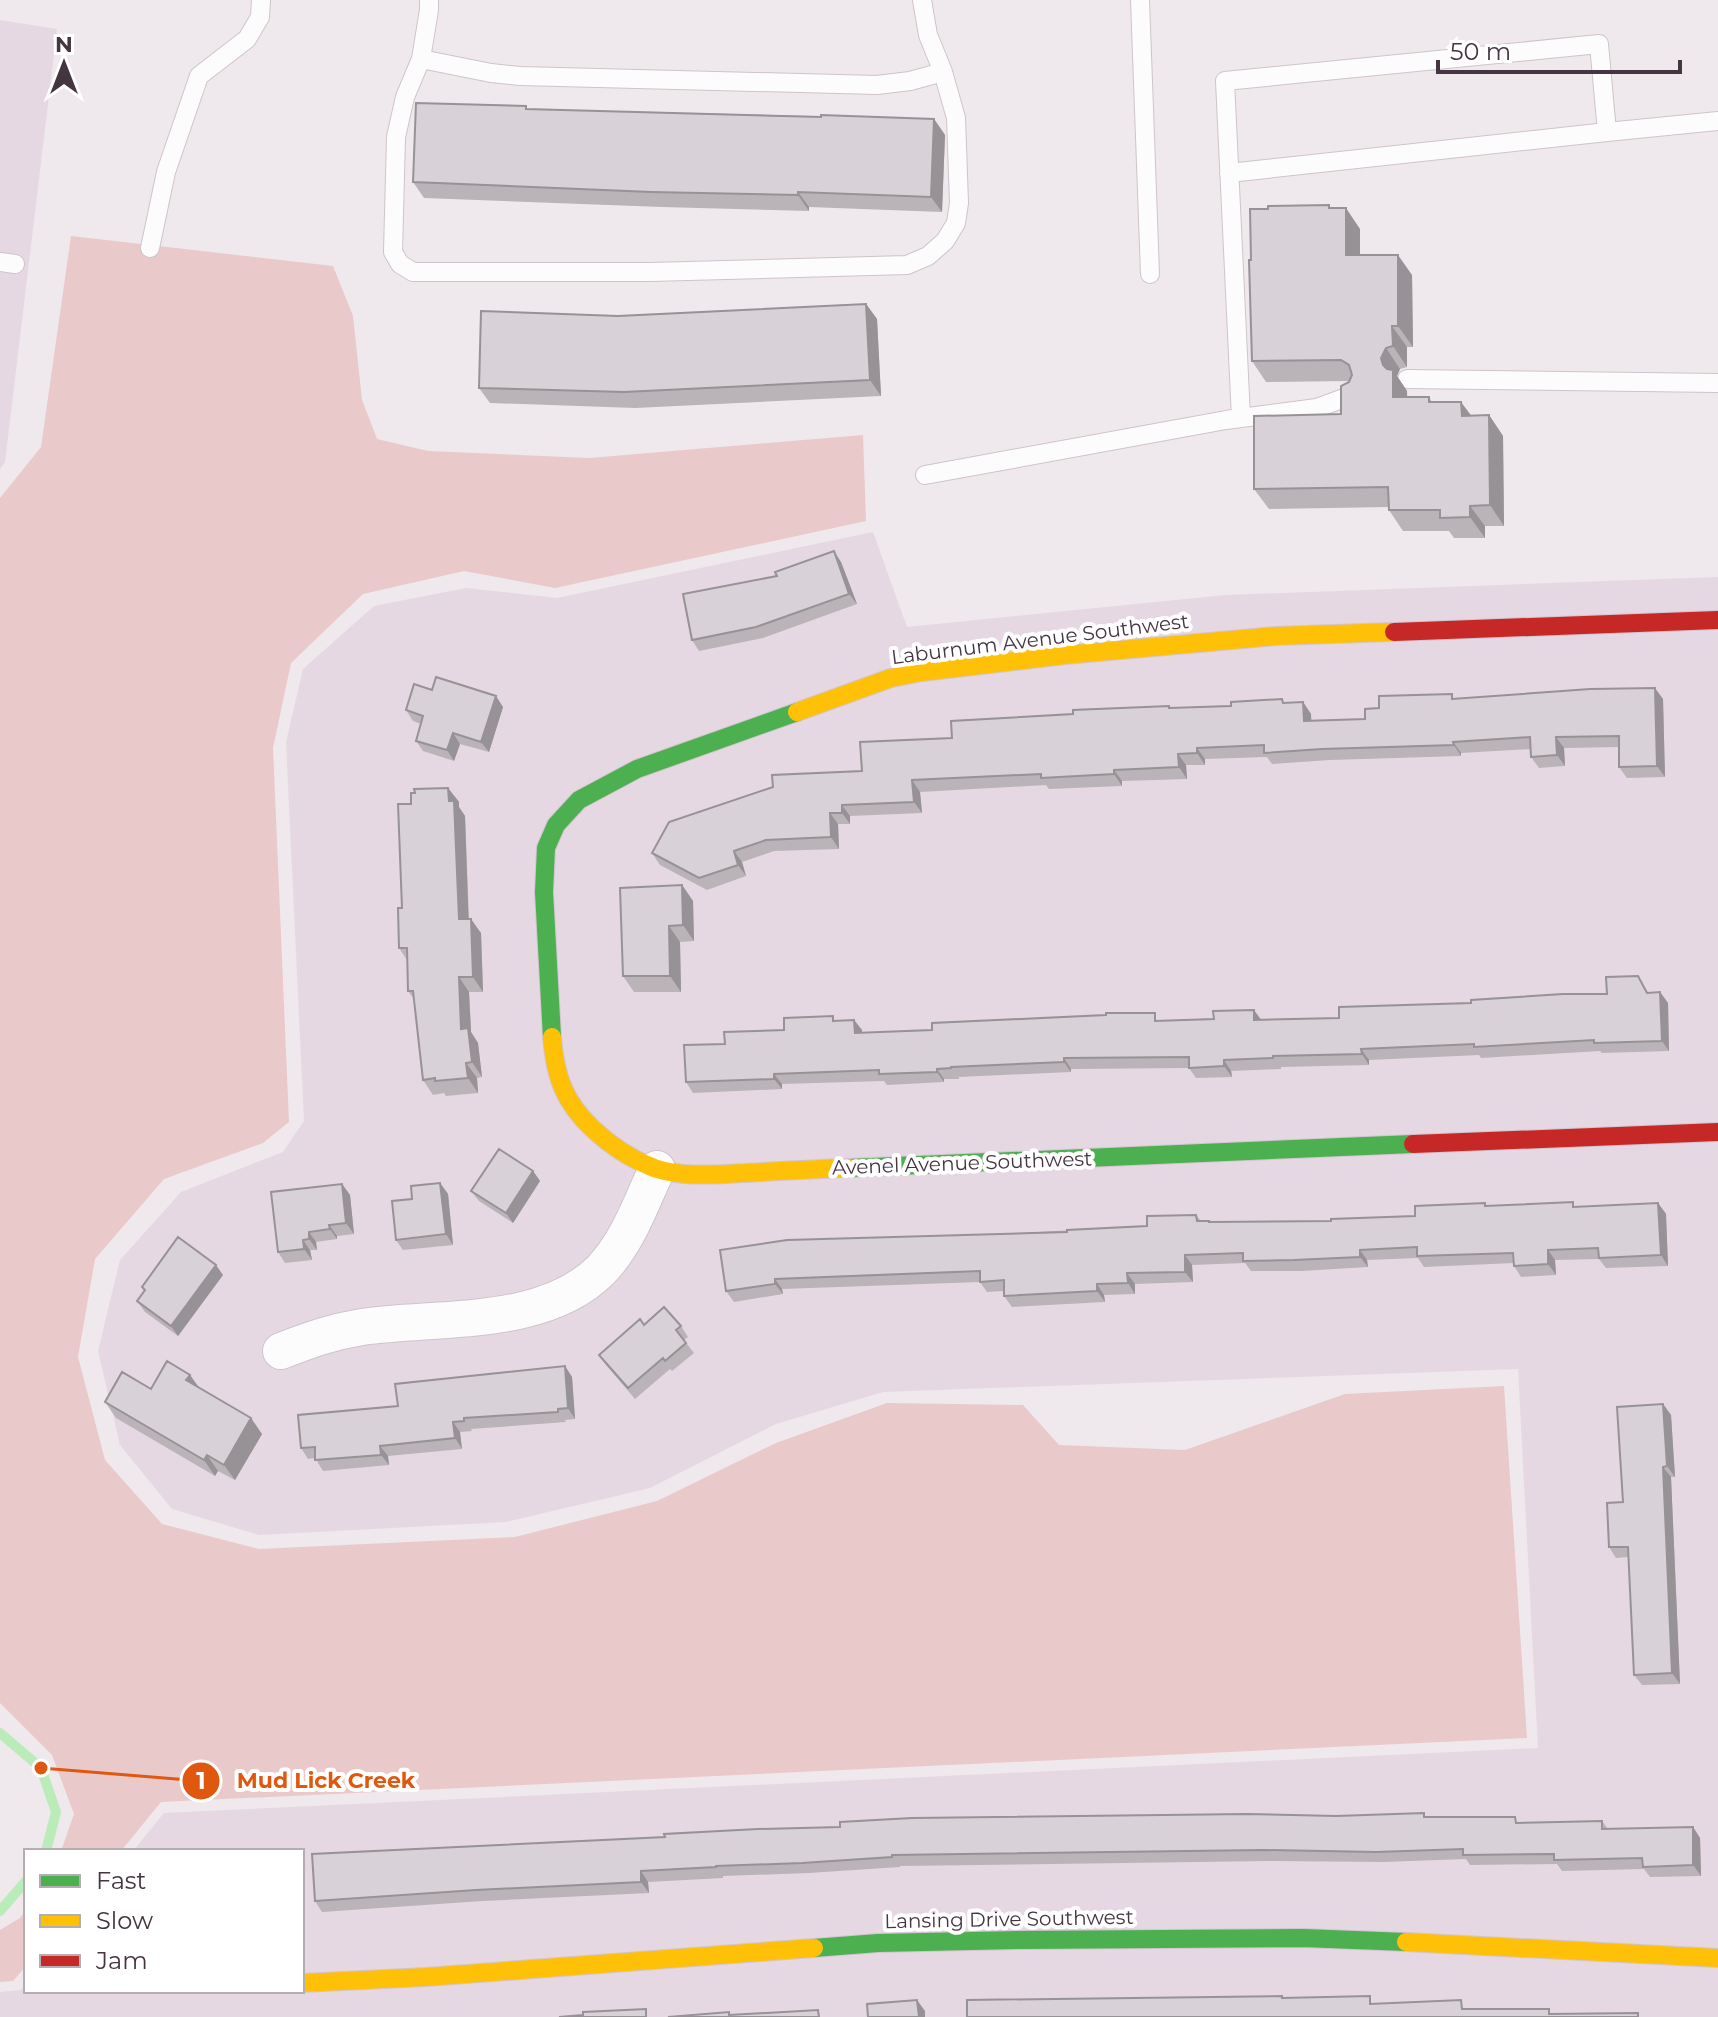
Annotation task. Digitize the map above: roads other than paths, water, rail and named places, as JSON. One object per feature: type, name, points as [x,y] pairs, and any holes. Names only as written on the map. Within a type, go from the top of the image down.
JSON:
[{"type":"street","name":"Laburnum Avenue Southwest","points":[[657,1169],[625,1155],[604,1140],[580,1117],[566,1095],[554,1065],[544,892],[546,848],[556,825],[579,800],[637,769],[841,694],[922,672],[1065,655],[1276,636],[1718,620]]},
{"type":"street","name":"Avenel Avenue Southwest","points":[[657,1169],[696,1175],[1718,1132]]},
{"type":"street","points":[[281,1351],[321,1335],[363,1327],[498,1315],[572,1293],[600,1271],[618,1249],[657,1169]]},
{"type":"street","name":"Lansing Drive Southwest","points":[[304,1983],[426,1977],[878,1943],[1005,1940],[1303,1938],[1718,1958]]},
{"type":"lane","points":[[150,248],[166,172],[199,76],[247,39],[260,17],[261,0]]},
{"type":"lane","points":[[429,0],[421,59],[405,97],[396,137],[393,252],[400,264],[413,272],[650,272],[907,265],[928,256],[945,241],[956,223],[959,203],[956,118],[928,35],[922,0]]},
{"type":"lane","points":[[1140,0],[1150,274]]},
{"type":"lane","points":[[1241,418],[1225,81],[1599,44],[1607,132]]},
{"type":"lane","points":[[421,59],[520,76],[877,85],[910,81],[943,72]]},
{"type":"lane","points":[[1229,173],[1718,121]]},
{"type":"lane","points":[[1407,379],[1718,383]]},
{"type":"lane","points":[[925,475],[1241,418],[1317,408],[1355,394]]},
{"type":"waterway","points":[[0,1733],[41,1768],[56,1812],[47,1849]]},
{"type":"waterway","points":[[0,1911],[24,1883]]},
{"type":"place","name":"Mud Lick Creek","points":[[41,1768]]}]
